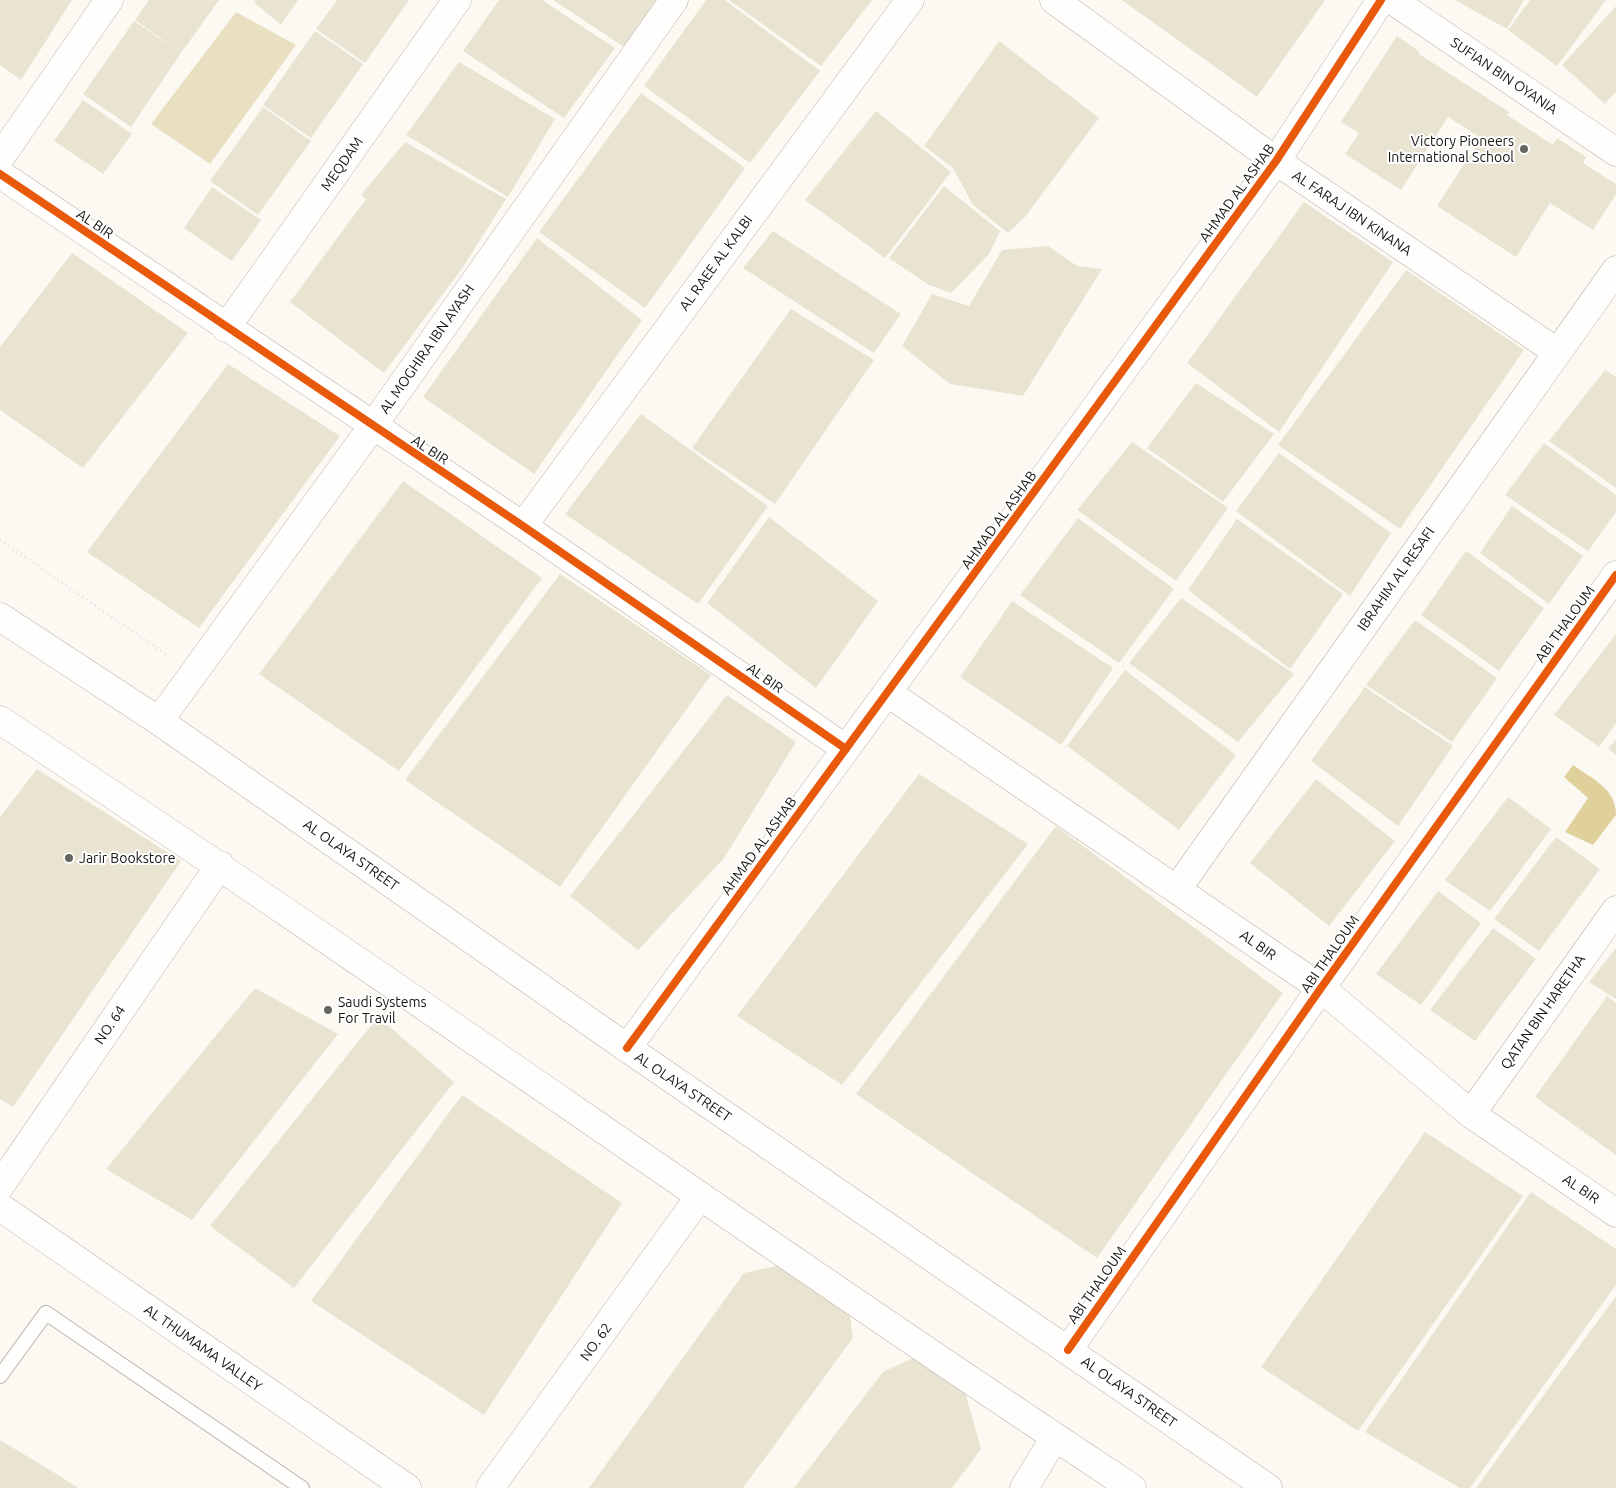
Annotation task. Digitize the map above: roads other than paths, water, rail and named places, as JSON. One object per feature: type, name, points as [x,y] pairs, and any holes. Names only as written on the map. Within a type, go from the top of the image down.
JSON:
[{"type":"street","points":[[0,158],[109,0]]},
{"type":"street","name":"MEQDAM","points":[[226,328],[457,0]]},
{"type":"street","name":"AL MOGHIRA IBN AYASH","points":[[160,721],[372,427],[674,0]]},
{"type":"street","name":"AL RAEE AL KALBI","points":[[523,526],[910,0]]},
{"type":"street","name":"AL FARAJ IBN KINANA","points":[[1054,0],[1276,161],[1557,352]]},
{"type":"street","name":"AHMAD AL ASHAB","points":[[627,1048],[1276,161],[1381,0]]},
{"type":"street","name":"SUFIAN BIN OYANIA","points":[[1392,0],[1616,152]]},
{"type":"street","name":"AL BIR","points":[[0,174],[372,427],[523,526],[846,749]]},
{"type":"street","name":"IBRAHIM AL RESAFI","points":[[1177,889],[1616,270]]},
{"type":"street","name":"ABI THALOUM","points":[[1068,1350],[1321,988],[1616,575]]},
{"type":"street","name":"AL OLAYA STREET","points":[[0,618],[160,721],[627,1048],[1268,1488]]},
{"type":"street","name":"AL BIR","points":[[888,693],[1321,988],[1470,1114],[1616,1213]]},
{"type":"street","points":[[0,720],[220,865],[700,1196],[1132,1488]]},
{"type":"street","name":"NO. 64","points":[[0,1186],[220,865]]},
{"type":"street","name":"QATAN BIN HARETHA","points":[[1470,1114],[1616,910]]},
{"type":"street","name":"NO. 62","points":[[490,1488],[700,1196]]},
{"type":"street","name":"AL THUMAMA VALLEY","points":[[0,1207],[406,1488]]},
{"type":"street","points":[[1024,1488],[1055,1437]]},
{"type":"lane","points":[[0,1376],[46,1313],[302,1488]]},
{"type":"place","name":"Victory Pioneers International School","points":[[1524,149]]},
{"type":"place","name":"Jarir Bookstore","points":[[69,858]]},
{"type":"place","name":"Saudi Systems For Travil","points":[[328,1010]]}]
